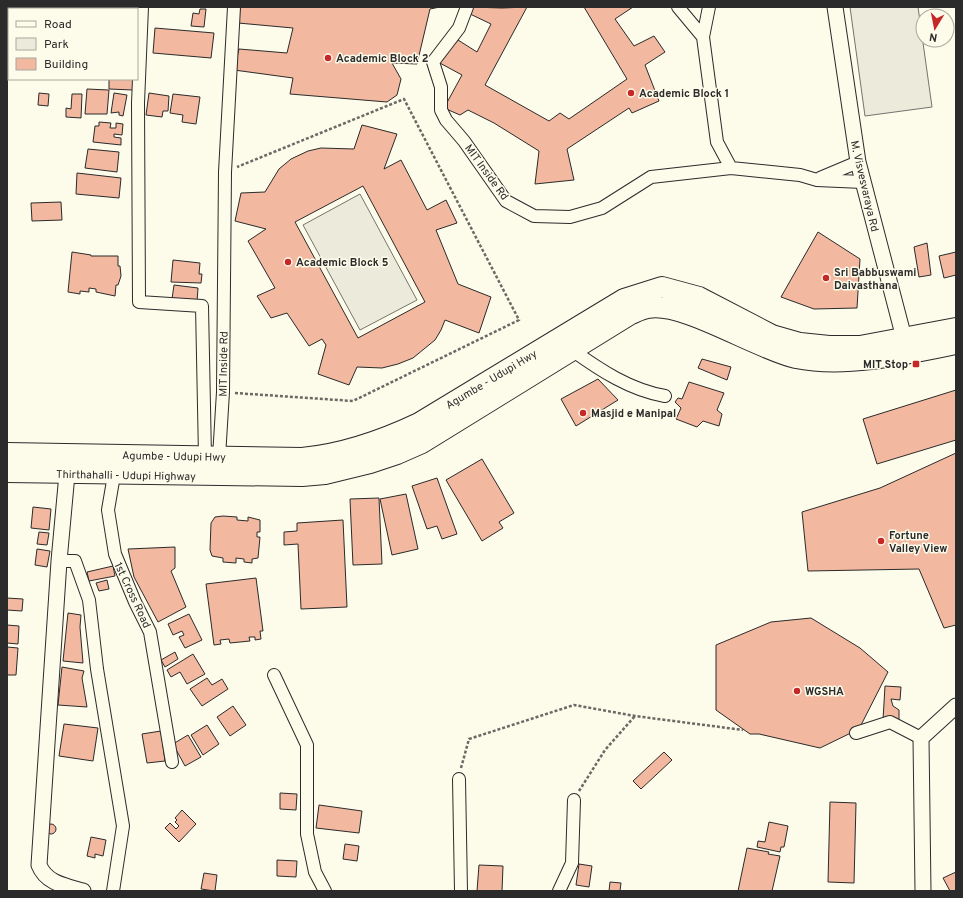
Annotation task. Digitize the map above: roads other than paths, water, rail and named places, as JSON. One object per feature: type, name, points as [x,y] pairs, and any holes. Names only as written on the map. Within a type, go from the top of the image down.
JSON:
[{"type":"highway","name":"Agumbe - Udupi Hwy","points":[[7,453],[302,458],[332,455],[394,435],[419,423],[624,299],[642,292],[662,287],[699,297],[772,335],[800,343],[829,346],[906,346],[956,344]]},
{"type":"highway","name":"Agumbe - Udupi Hwy","points":[[246,476],[325,474],[364,465],[397,454],[422,443],[631,314],[649,308],[668,308],[687,314],[774,352],[798,358],[832,360],[867,359],[956,328]]},
{"type":"highway","name":"Thirthahalli - Udupi Highway","points":[[7,472],[114,475],[246,476]]},
{"type":"street","points":[[142,7],[138,103],[139,302],[202,306],[212,457]]},
{"type":"street","name":"MIT Inside Rd","points":[[212,457],[223,392],[225,172],[234,7]]},
{"type":"street","name":"MIT Inside Rd","points":[[467,7],[459,28],[433,62],[441,87],[441,110],[446,120],[464,141],[506,201],[534,216],[570,217],[602,208],[651,177],[730,168],[800,175],[817,180],[863,182]]},
{"type":"street","points":[[678,7],[703,37]]},
{"type":"street","points":[[709,7],[703,37],[717,142],[730,168]]},
{"type":"street","name":"M. Visvesvaraya Rd","points":[[835,7],[858,162],[906,346]]},
{"type":"street","points":[[817,180],[858,162]]},
{"type":"street","points":[[572,350],[599,369],[622,382],[650,394],[665,396]]},
{"type":"street","points":[[67,474],[59,560],[39,865],[48,879],[59,888],[82,891]]},
{"type":"street","name":"1st Cross Road","points":[[114,475],[108,510],[115,554],[135,602],[150,632],[172,762]]},
{"type":"street","points":[[59,560],[75,561],[89,600],[97,669],[123,826],[113,891]]},
{"type":"street","points":[[274,675],[307,745],[307,834],[315,872],[325,891]]},
{"type":"street","points":[[923,891],[921,738],[956,706]]},
{"type":"street","points":[[856,733],[890,722],[921,738]]},
{"type":"street","points":[[459,778],[461,891]]},
{"type":"street","points":[[559,891],[572,863],[574,800]]},
{"type":"place","name":"Academic Block 2","points":[[328,58]]},
{"type":"place","name":"Academic Block 1","points":[[631,93]]},
{"type":"place","name":"Academic Block 5","points":[[288,262]]},
{"type":"place","name":"Sri Babbuswami Daivasthana","points":[[826,278]]},
{"type":"place","name":"MIT Stop","points":[[916,364]]},
{"type":"place","name":"Masjid e Manipal","points":[[583,413]]},
{"type":"place","name":"Fortune Valley View","points":[[881,541]]},
{"type":"place","name":"WGSHA","points":[[797,691]]}]
